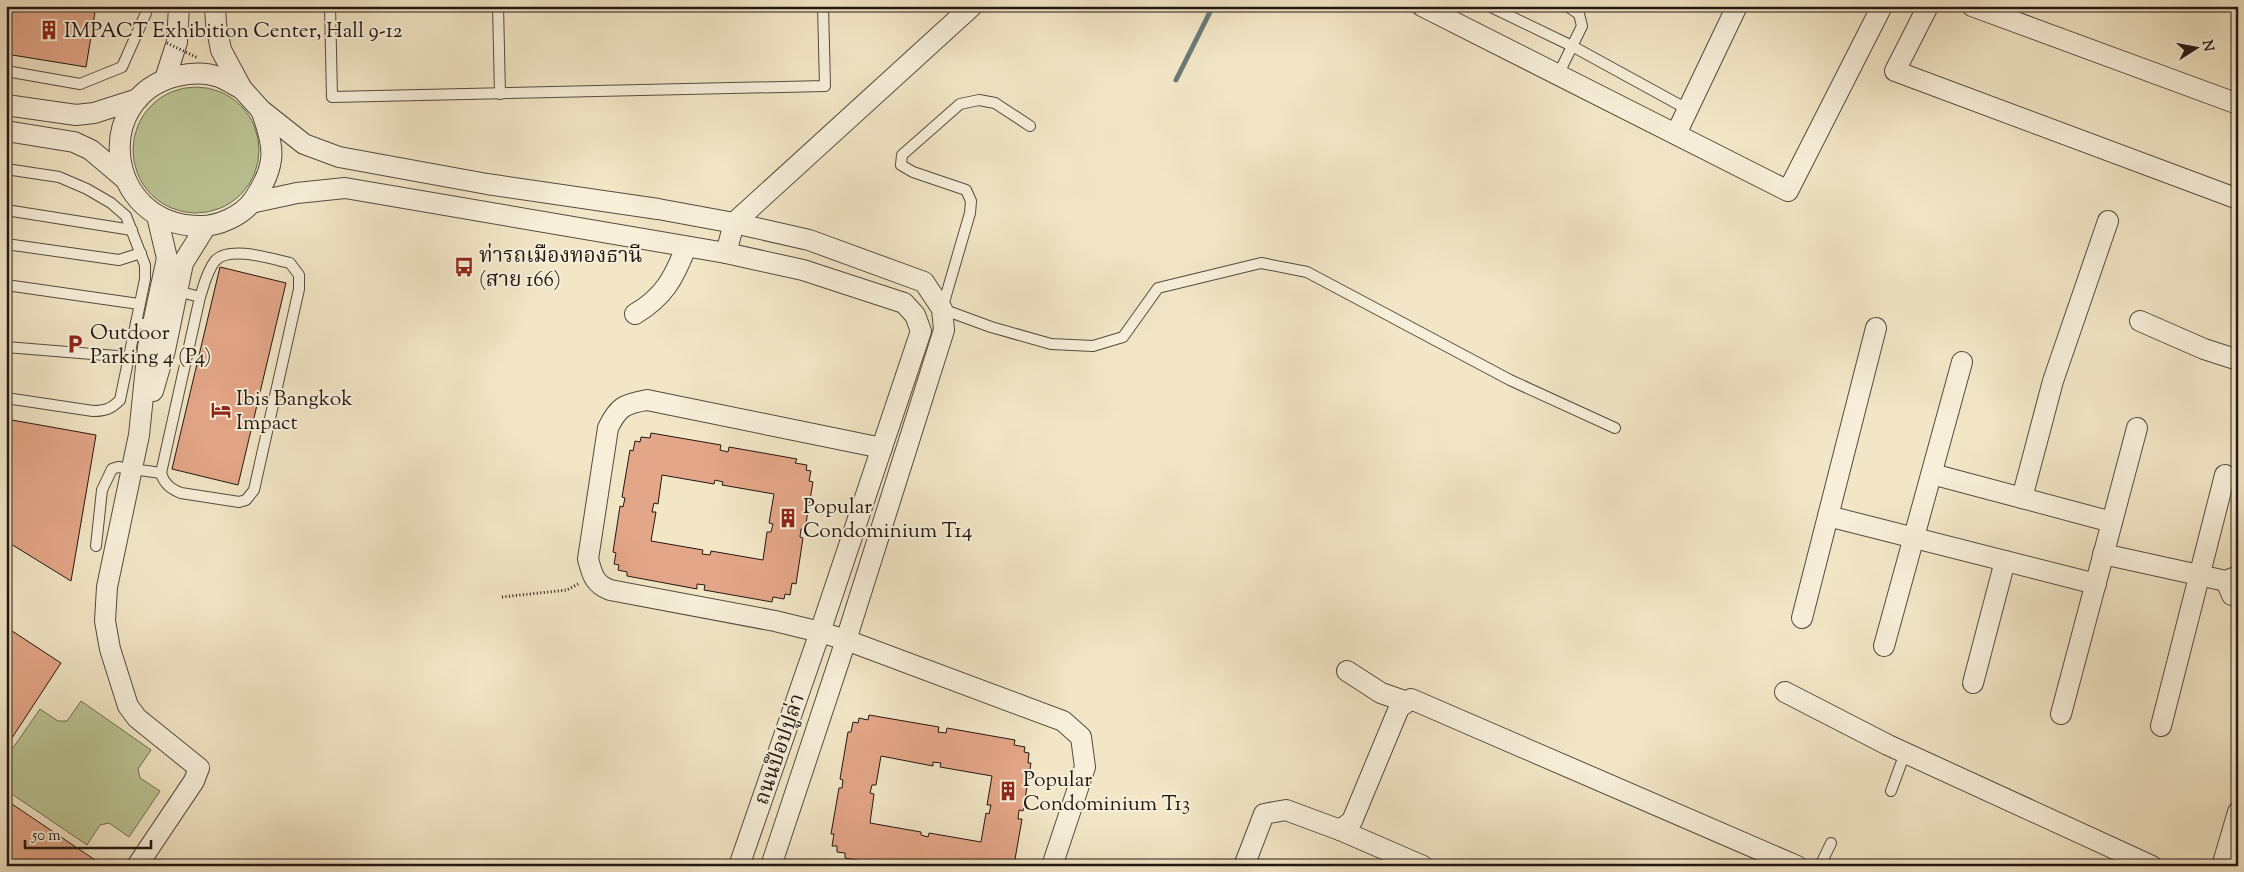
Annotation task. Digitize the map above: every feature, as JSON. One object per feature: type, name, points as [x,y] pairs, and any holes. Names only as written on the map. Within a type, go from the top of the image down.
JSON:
[{"type":"street","points":[[165,79],[177,42],[179,6]]},
{"type":"street","points":[[215,6],[216,24],[222,50],[242,89],[261,110],[304,144],[339,158],[487,184],[734,223],[809,240],[924,282],[942,309],[915,316],[904,303],[803,270],[686,247],[482,216],[345,188],[297,193],[251,204]]},
{"type":"street","points":[[726,254],[734,223],[972,6]]},
{"type":"street","points":[[1422,6],[1448,12],[1558,75],[1788,191],[1882,6]]},
{"type":"street","points":[[1676,134],[1737,6]]},
{"type":"street","points":[[1928,6],[1895,71],[2238,199]]},
{"type":"street","points":[[1972,6],[2238,104]]},
{"type":"street","points":[[6,104],[76,115],[94,113],[138,99],[165,79],[191,73],[217,76],[242,89]]},
{"type":"street","points":[[124,178],[119,150],[124,123],[138,99]]},
{"type":"street","points":[[6,131],[74,142],[91,150],[124,178],[137,200],[157,216],[181,226],[206,226],[231,219],[251,204],[265,182],[272,160],[271,136],[261,110]]},
{"type":"street","points":[[482,216],[487,184]]},
{"type":"street","points":[[137,866],[194,781],[199,768],[137,718],[128,706],[110,648],[105,621],[107,587],[139,435],[148,347],[144,325],[167,258],[157,216]]},
{"type":"street","points":[[2022,498],[2053,381],[2108,221]]},
{"type":"street","points":[[139,435],[166,350],[183,263],[206,226]]},
{"type":"street","points":[[635,314],[653,303],[668,285],[676,272],[686,247]]},
{"type":"street","name":"ถนนป๊อปปูล่า","points":[[771,866],[846,640],[944,330],[942,309]]},
{"type":"street","name":"ถนนป๊อปปูล่า","points":[[739,866],[921,330],[915,316]]},
{"type":"street","points":[[2140,321],[2204,349],[2238,360]]},
{"type":"street","points":[[1802,618],[1876,328]]},
{"type":"street","points":[[1884,646],[1962,362]]},
{"type":"street","points":[[882,448],[647,400],[630,403],[616,412],[608,428],[588,559],[592,577],[600,587],[610,590],[775,621],[820,632],[1063,721],[1081,737],[1085,766],[1052,866]]},
{"type":"street","points":[[2061,714],[2137,428]]},
{"type":"street","points":[[1932,474],[2112,522]]},
{"type":"street","points":[[2161,726],[2225,475]]},
{"type":"street","points":[[1828,516],[2096,584]]},
{"type":"street","points":[[2103,554],[2234,585]]},
{"type":"street","points":[[1973,683],[2005,561]]},
{"type":"street","points":[[1347,671],[1381,693],[1407,702]]},
{"type":"street","points":[[1785,692],[1905,753],[2152,866]]},
{"type":"street","points":[[1340,830],[1352,821],[1399,708],[1410,699],[1797,866]]},
{"type":"street","points":[[1244,866],[1264,814],[1286,810],[1340,830],[1423,866]]},
{"type":"street","points":[[2222,866],[2237,816]]},
{"type":"lane","points":[[6,71],[80,84],[122,68],[146,13],[146,6]]},
{"type":"lane","points":[[330,6],[332,97],[825,86],[823,6]]},
{"type":"lane","points":[[498,6],[500,94]]},
{"type":"lane","points":[[1489,6],[1572,46],[1687,109]]},
{"type":"lane","points":[[1558,75],[1582,26],[1581,19],[1576,10],[1567,6]]},
{"type":"lane","points":[[1030,126],[995,103],[979,100],[960,104],[902,155],[901,165],[913,172],[966,190],[971,201],[970,213],[942,309],[991,327],[1051,344],[1093,346],[1123,337],[1158,288],[1261,263],[1306,272],[1510,380],[1615,428]]},
{"type":"lane","points":[[6,168],[59,177],[111,204],[126,216],[145,265],[145,279],[139,304],[144,325],[131,340],[120,400],[112,408],[103,411],[6,398]]},
{"type":"lane","points":[[6,210],[132,230]]},
{"type":"lane","points":[[6,244],[119,260],[141,254]]},
{"type":"lane","points":[[227,254],[248,255],[290,263],[299,275],[299,289],[254,490],[251,497],[239,502],[181,493],[166,484],[161,474],[200,297],[208,273],[215,262],[227,254]]},
{"type":"lane","points":[[6,285],[139,304]]},
{"type":"lane","points":[[177,291],[200,297]]},
{"type":"lane","points":[[6,347],[129,357]]},
{"type":"lane","points":[[96,546],[102,490],[112,469],[118,467],[133,468],[161,474]]},
{"type":"lane","points":[[1891,791],[1905,753]]},
{"type":"lane","points":[[1820,866],[1831,842]]},
{"type":"path","points":[[167,43],[198,58]]},
{"type":"path","points":[[502,597],[567,590],[592,577]]},
{"type":"green space","points":[[196,87],[220,92],[240,106],[254,126],[259,150],[254,174],[240,194],[220,208],[196,213],[172,208],[152,194],[138,174],[133,150],[138,126],[152,106],[172,92]]},
{"type":"green space","points":[[81,701],[151,750],[138,769],[140,778],[160,791],[129,837],[109,823],[100,825],[87,845],[6,790],[6,758],[40,709],[58,721],[67,721]]},
{"type":"building","name":"IMPACT Exhibition Center, Hall 9-12","points":[[6,6],[96,6],[86,67],[6,54]]},
{"type":"building","name":"Ibis Bangkok Impact","points":[[220,267],[286,283],[238,485],[172,469]]},
{"type":"building","points":[[6,419],[96,435],[71,581],[6,541]]},
{"type":"building","name":"Popular Condominium T14","points":[[651,433],[721,445],[720,450],[728,452],[729,447],[797,459],[795,463],[807,465],[806,470],[811,471],[809,481],[813,482],[805,529],[801,529],[800,537],[803,538],[796,584],[792,583],[790,595],[785,594],[784,599],[773,597],[772,602],[704,590],[705,585],[697,584],[697,589],[627,576],[627,572],[618,570],[619,565],[614,564],[616,553],[613,552],[620,506],[623,507],[625,498],[622,497],[630,450],[633,451],[635,441],[640,442],[641,437],[650,438]],"holes":[[[662,475],[714,484],[715,480],[723,482],[722,485],[774,494],[769,523],[773,524],[771,532],[767,532],[763,560],[711,551],[710,555],[702,554],[703,550],[651,541],[656,512],[652,512],[654,503],[658,504]]]},
{"type":"building","points":[[6,627],[61,663],[6,747]]},
{"type":"building","name":"Popular Condominium T13","points":[[869,715],[939,727],[938,732],[946,733],[947,728],[1015,740],[1014,745],[1025,747],[1024,752],[1029,753],[1028,763],[1031,763],[1023,811],[1019,810],[1018,819],[1022,819],[1014,865],[890,866],[845,858],[845,853],[837,852],[837,846],[832,846],[834,834],[831,834],[839,788],[842,788],[843,780],[840,779],[848,732],[851,732],[853,722],[858,723],[859,718],[868,720]],"holes":[[[881,756],[933,766],[933,762],[941,763],[940,767],[992,776],[987,805],[991,805],[989,814],[986,813],[981,842],[929,833],[928,837],[921,835],[921,832],[870,823],[874,794],[870,793],[872,785],[876,785]]]},
{"type":"building","points":[[6,800],[104,866],[6,866]]},
{"type":"waterway","points":[[1176,80],[1213,6]]},
{"type":"place","name":"IMPACT Exhibition Center, Hall 9-12","points":[[49,30]]},
{"type":"place","name":"ท่ารถเมืองทองธานี (สาย 166)","points":[[464,267]]},
{"type":"place","name":"Outdoor Parking 4 (P4)","points":[[75,344]]},
{"type":"place","name":"Ibis Bangkok Impact","points":[[221,410]]},
{"type":"place","name":"Popular Condominium T14","points":[[788,518]]},
{"type":"place","name":"Popular Condominium T13","points":[[1008,791]]}]
